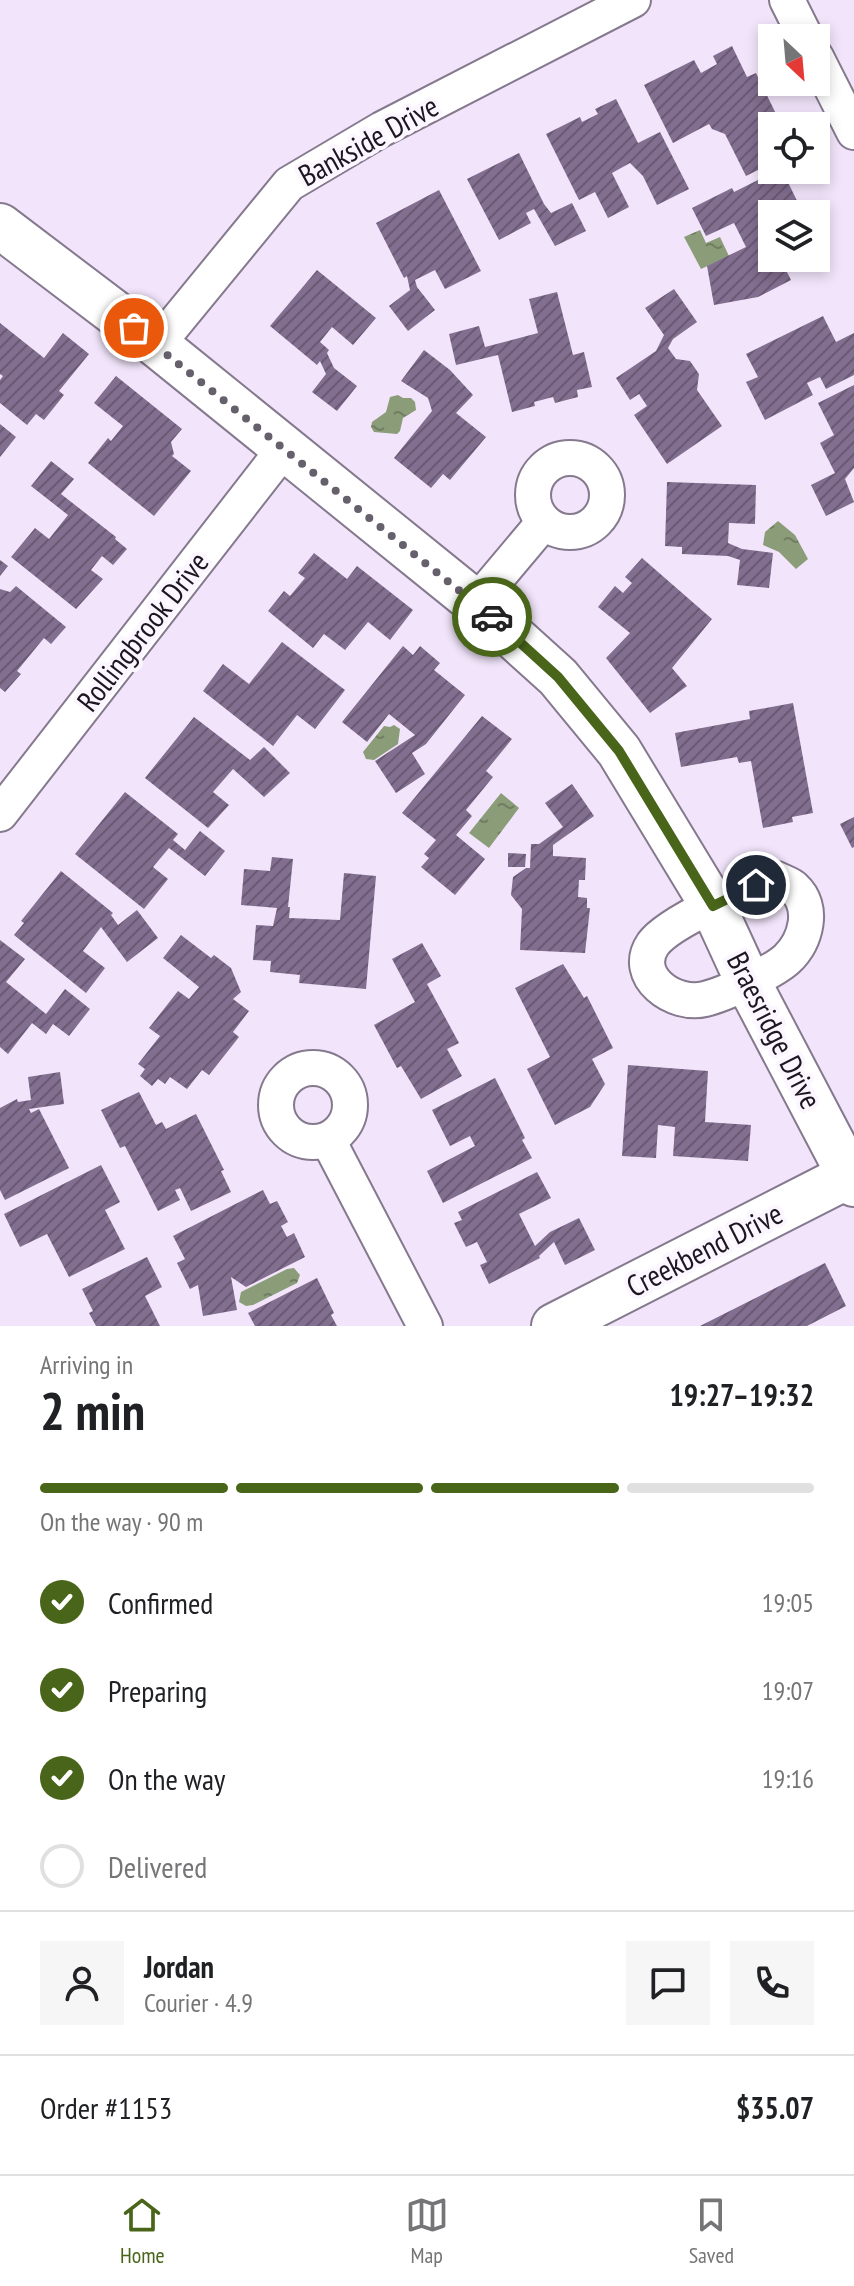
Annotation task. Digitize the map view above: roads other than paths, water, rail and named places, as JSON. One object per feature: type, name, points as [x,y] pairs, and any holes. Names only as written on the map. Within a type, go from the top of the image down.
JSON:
[{"type":"street","name":"Bankside Drive","points":[[157,345],[289,184],[382,129],[633,0]]},
{"type":"street","points":[[787,0],[799,24]]},
{"type":"street","points":[[830,85],[854,132]]},
{"type":"street","name":"Braesridge Drive","points":[[0,226],[157,345],[476,603],[558,677],[619,751],[713,906],[748,982],[852,1178]]},
{"type":"street","name":"Rollingbrook Drive","points":[[0,814],[284,449]]},
{"type":"street","points":[[476,603],[544,522]]},
{"type":"street","points":[[777,879],[793,888],[804,902],[807,924],[787,960],[748,982],[695,1002],[672,997],[655,982],[647,966],[652,946],[669,929],[713,906],[756,885],[777,879]]},
{"type":"street","points":[[328,1140],[425,1326]]},
{"type":"street","name":"Creekbend Drive","points":[[554,1326],[852,1178]]},
{"type":"water","points":[[700,230],[706,243],[720,237],[729,256],[701,269],[684,237]]},
{"type":"water","points":[[390,397],[411,398],[416,410],[403,418],[397,434],[374,432],[372,422],[386,412]]},
{"type":"water","points":[[778,521],[795,535],[808,559],[796,569],[779,552],[763,545],[765,532]]},
{"type":"water","points":[[394,725],[400,729],[398,744],[374,760],[366,759],[363,752],[384,726]]},
{"type":"water","points":[[501,793],[519,808],[489,848],[469,833]]},
{"type":"water","points":[[294,1268],[300,1275],[297,1283],[253,1305],[246,1306],[239,1302],[241,1292]]}]
